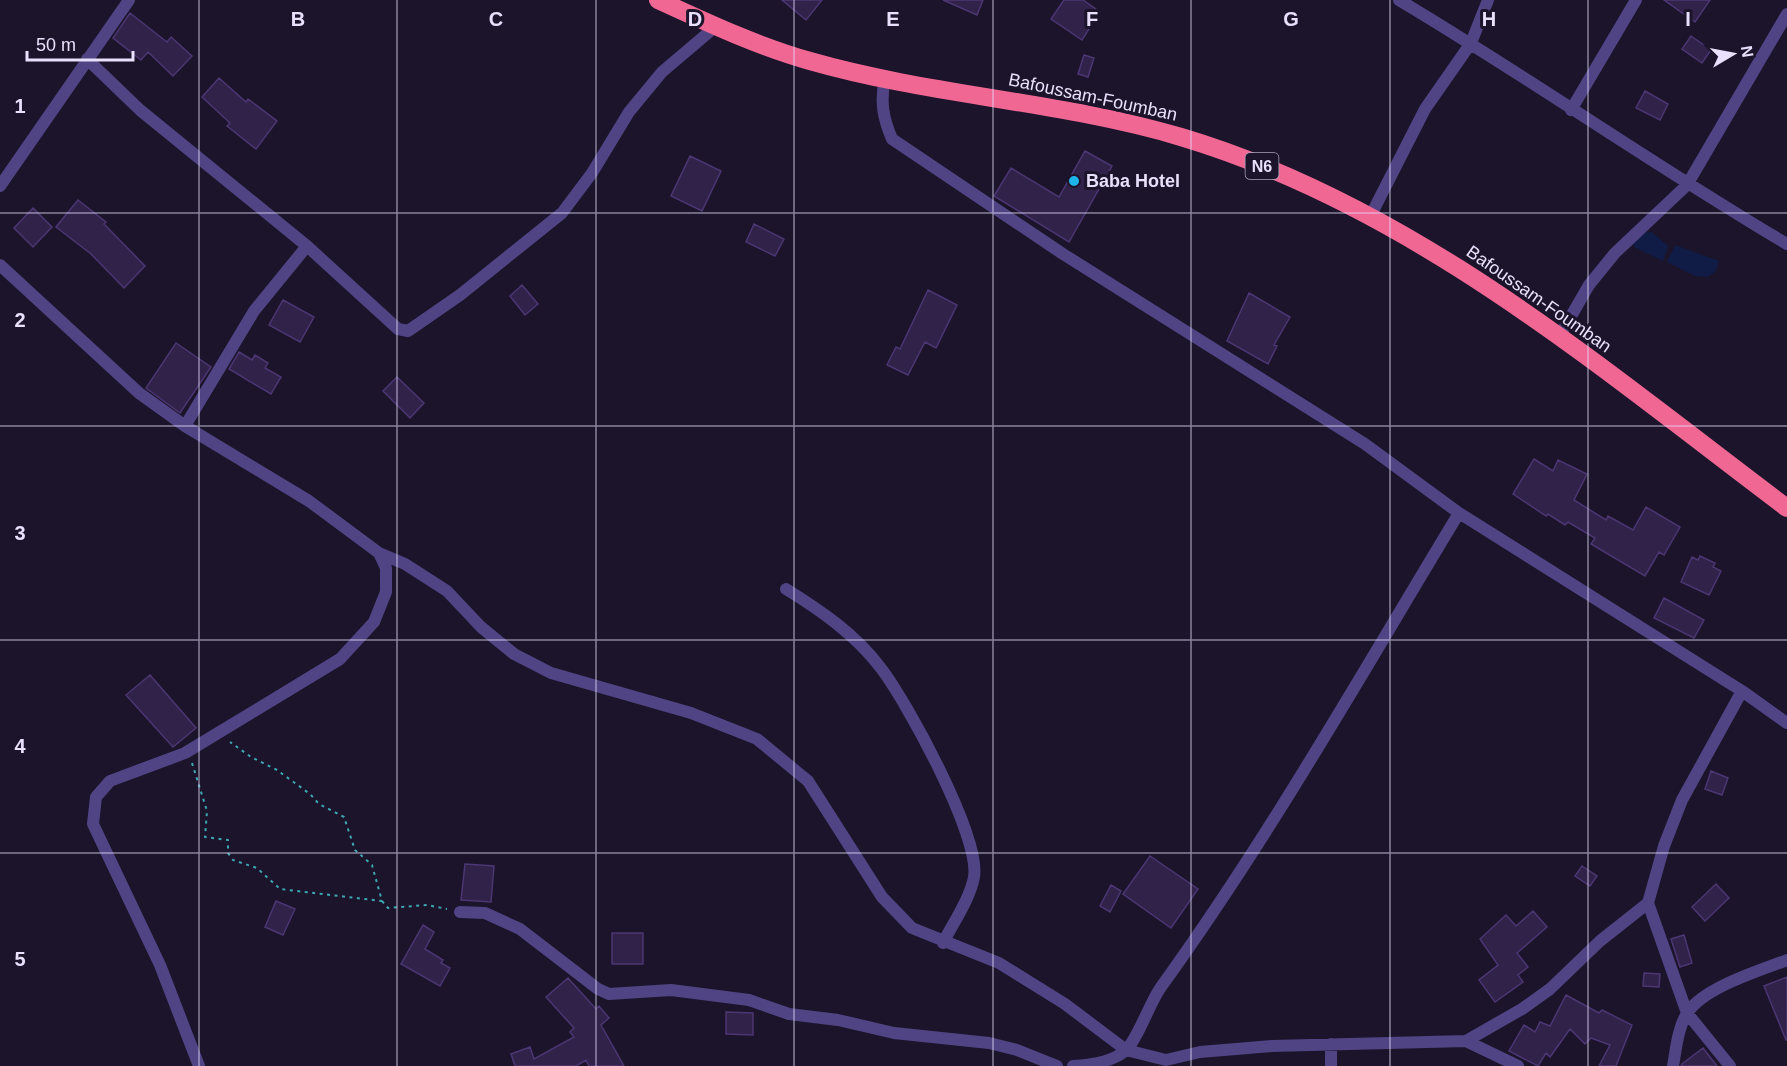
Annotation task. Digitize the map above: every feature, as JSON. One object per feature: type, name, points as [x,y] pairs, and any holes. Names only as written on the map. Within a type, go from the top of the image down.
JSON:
[{"type":"highway","name":"Bafoussam-Foumban","points":[[658,0],[715,27],[812,62],[885,79],[1100,116],[1182,137],[1251,161],[1371,215],[1445,258],[1559,337],[1787,508]]},
{"type":"street","points":[[0,186],[129,0]]},
{"type":"street","points":[[1399,0],[1471,43],[1687,185],[1787,244]]},
{"type":"street","points":[[1371,215],[1425,109],[1471,43],[1488,0]]},
{"type":"street","points":[[1571,110],[1636,0]]},
{"type":"street","points":[[1559,337],[1589,285],[1615,253],[1687,185],[1787,14]]},
{"type":"street","points":[[87,59],[140,110],[307,246],[398,329],[408,330],[417,327],[562,213],[592,173],[629,112],[642,96],[662,72],[715,27]]},
{"type":"street","points":[[885,79],[882,94],[883,120],[892,139],[1063,254],[1365,444],[1459,513],[1742,691],[1787,723]]},
{"type":"street","points":[[184,426],[254,311],[307,246]]},
{"type":"street","points":[[0,265],[139,393],[184,426],[309,501],[379,553],[405,564],[447,591],[481,627],[514,654],[551,673],[691,713],[757,739],[808,781],[882,897],[912,928],[943,943],[999,963],[1065,1004],[1126,1050],[1166,1060],[1225,1049],[1466,1041],[1518,1066]]},
{"type":"street","points":[[1073,1066],[1099,1062],[1126,1050],[1159,990],[1192,946],[1243,867],[1459,513]]},
{"type":"street","points":[[199,1066],[160,965],[93,824],[96,797],[110,782],[185,753],[340,659],[375,622],[386,592],[386,568],[379,553]]},
{"type":"street","points":[[786,589],[826,614],[879,666],[905,704],[944,778],[973,859],[974,877],[943,943]]},
{"type":"street","points":[[1730,1066],[1688,1012],[1648,903],[1664,846],[1682,800],[1742,691]]},
{"type":"street","points":[[1466,1041],[1522,1010],[1550,989],[1600,940],[1648,903]]},
{"type":"street","points":[[460,912],[485,913],[520,929],[598,989],[609,993],[671,990],[749,1000],[789,1014],[838,1020],[894,1033],[989,1043],[1017,1050],[1057,1066]]},
{"type":"street","points":[[1673,1066],[1688,1012],[1698,1001],[1716,990],[1787,960]]},
{"type":"street","points":[[1331,1044],[1331,1066]]},
{"type":"path","points":[[216,735],[277,770],[310,794],[319,804],[344,817],[355,850],[372,865],[382,901],[388,908],[427,905],[460,912]]},
{"type":"path","points":[[185,753],[190,757],[203,793],[208,824],[205,837],[228,840],[228,853],[233,860],[257,868],[280,889],[382,901]]},
{"type":"water","points":[[1652,232],[1668,246],[1663,261],[1634,247],[1633,243],[1640,233]]},
{"type":"water","points":[[1675,245],[1719,261],[1716,271],[1708,277],[1695,276],[1667,262]]},
{"type":"building","points":[[782,0],[822,0],[806,20]]},
{"type":"building","points":[[943,0],[983,0],[977,15]]},
{"type":"building","points":[[1064,0],[1083,0],[1100,12],[1082,40],[1051,19]]},
{"type":"building","points":[[1664,0],[1710,0],[1695,22]]},
{"type":"building","points":[[130,13],[167,42],[171,37],[192,56],[173,76],[148,52],[141,60],[113,38]]},
{"type":"building","points":[[1691,36],[1711,50],[1702,63],[1682,49]]},
{"type":"building","points":[[1084,55],[1094,58],[1088,77],[1078,74]]},
{"type":"building","points":[[219,78],[246,102],[248,99],[277,121],[256,149],[227,126],[230,123],[202,97]]},
{"type":"building","points":[[1645,91],[1668,104],[1660,120],[1636,108]]},
{"type":"building","points":[[1085,151],[1112,166],[1069,242],[994,196],[1011,168],[1059,197]]},
{"type":"building","points":[[690,156],[721,171],[702,211],[671,196]]},
{"type":"building","points":[[78,200],[106,222],[104,224],[145,266],[124,288],[91,254],[56,227]]},
{"type":"building","points":[[33,208],[52,227],[33,247],[14,228]]},
{"type":"building","points":[[754,224],[784,239],[775,256],[746,242]]},
{"type":"building","points":[[522,285],[538,304],[525,315],[510,296]]},
{"type":"building","points":[[928,290],[957,305],[936,348],[925,342],[908,375],[887,365],[896,347],[900,349]]},
{"type":"building","points":[[1249,293],[1290,317],[1274,345],[1277,346],[1268,364],[1227,341]]},
{"type":"building","points":[[283,300],[314,317],[300,342],[269,325]]},
{"type":"building","points":[[176,343],[211,367],[180,413],[146,388]]},
{"type":"building","points":[[239,352],[252,360],[255,355],[268,363],[265,368],[281,377],[271,394],[229,369]]},
{"type":"building","points":[[397,377],[424,403],[410,418],[383,391]]},
{"type":"building","points":[[1534,459],[1553,471],[1558,460],[1587,474],[1574,500],[1606,520],[1608,516],[1633,530],[1646,507],[1680,527],[1664,555],[1659,552],[1645,576],[1591,544],[1595,538],[1568,522],[1565,525],[1548,514],[1546,516],[1513,494]]},
{"type":"building","points":[[1700,556],[1715,563],[1713,567],[1721,571],[1709,595],[1681,582],[1692,557],[1698,560]]},
{"type":"building","points":[[1664,598],[1704,620],[1694,638],[1654,618]]},
{"type":"building","points":[[150,675],[196,728],[173,747],[126,695]]},
{"type":"building","points":[[1711,771],[1728,778],[1722,795],[1705,789]]},
{"type":"building","points":[[1150,856],[1198,889],[1171,928],[1123,894]]},
{"type":"building","points":[[465,864],[494,866],[491,902],[461,900]]},
{"type":"building","points":[[1582,866],[1597,876],[1590,886],[1575,876]]},
{"type":"building","points":[[1716,884],[1729,898],[1705,921],[1692,907]]},
{"type":"building","points":[[1111,885],[1121,891],[1110,912],[1100,906]]},
{"type":"building","points":[[276,901],[295,909],[283,935],[265,927]]},
{"type":"building","points":[[1533,911],[1547,927],[1517,953],[1528,967],[1518,975],[1523,982],[1495,1002],[1479,980],[1498,965],[1480,939],[1506,915],[1516,926]]},
{"type":"building","points":[[423,925],[434,932],[425,949],[443,960],[441,963],[450,968],[440,986],[401,964]]},
{"type":"building","points":[[612,933],[643,933],[643,964],[612,964]]},
{"type":"building","points":[[1684,935],[1692,963],[1680,967],[1671,939]]},
{"type":"building","points":[[1644,973],[1660,974],[1659,987],[1643,986]]},
{"type":"building","points":[[1787,977],[1787,1040],[1786,1040],[1764,986]]},
{"type":"building","points":[[568,978],[596,1009],[599,1006],[609,1018],[601,1025],[624,1066],[589,1066],[586,1060],[576,1066],[515,1066],[511,1054],[530,1047],[534,1059],[574,1037],[570,1032],[574,1028],[546,997]]},
{"type":"building","points":[[1566,995],[1599,1013],[1602,1010],[1632,1025],[1616,1066],[1599,1066],[1610,1045],[1591,1038],[1585,1044],[1570,1029],[1550,1057],[1546,1053],[1538,1066],[1509,1051],[1524,1025],[1535,1032],[1540,1022],[1550,1026]]},
{"type":"building","points":[[726,1012],[753,1013],[753,1035],[726,1034]]},
{"type":"building","points":[[1703,1048],[1717,1066],[1681,1066],[1682,1064]]},
{"type":"place","name":"Baba Hotel","points":[[1074,181]]}]
